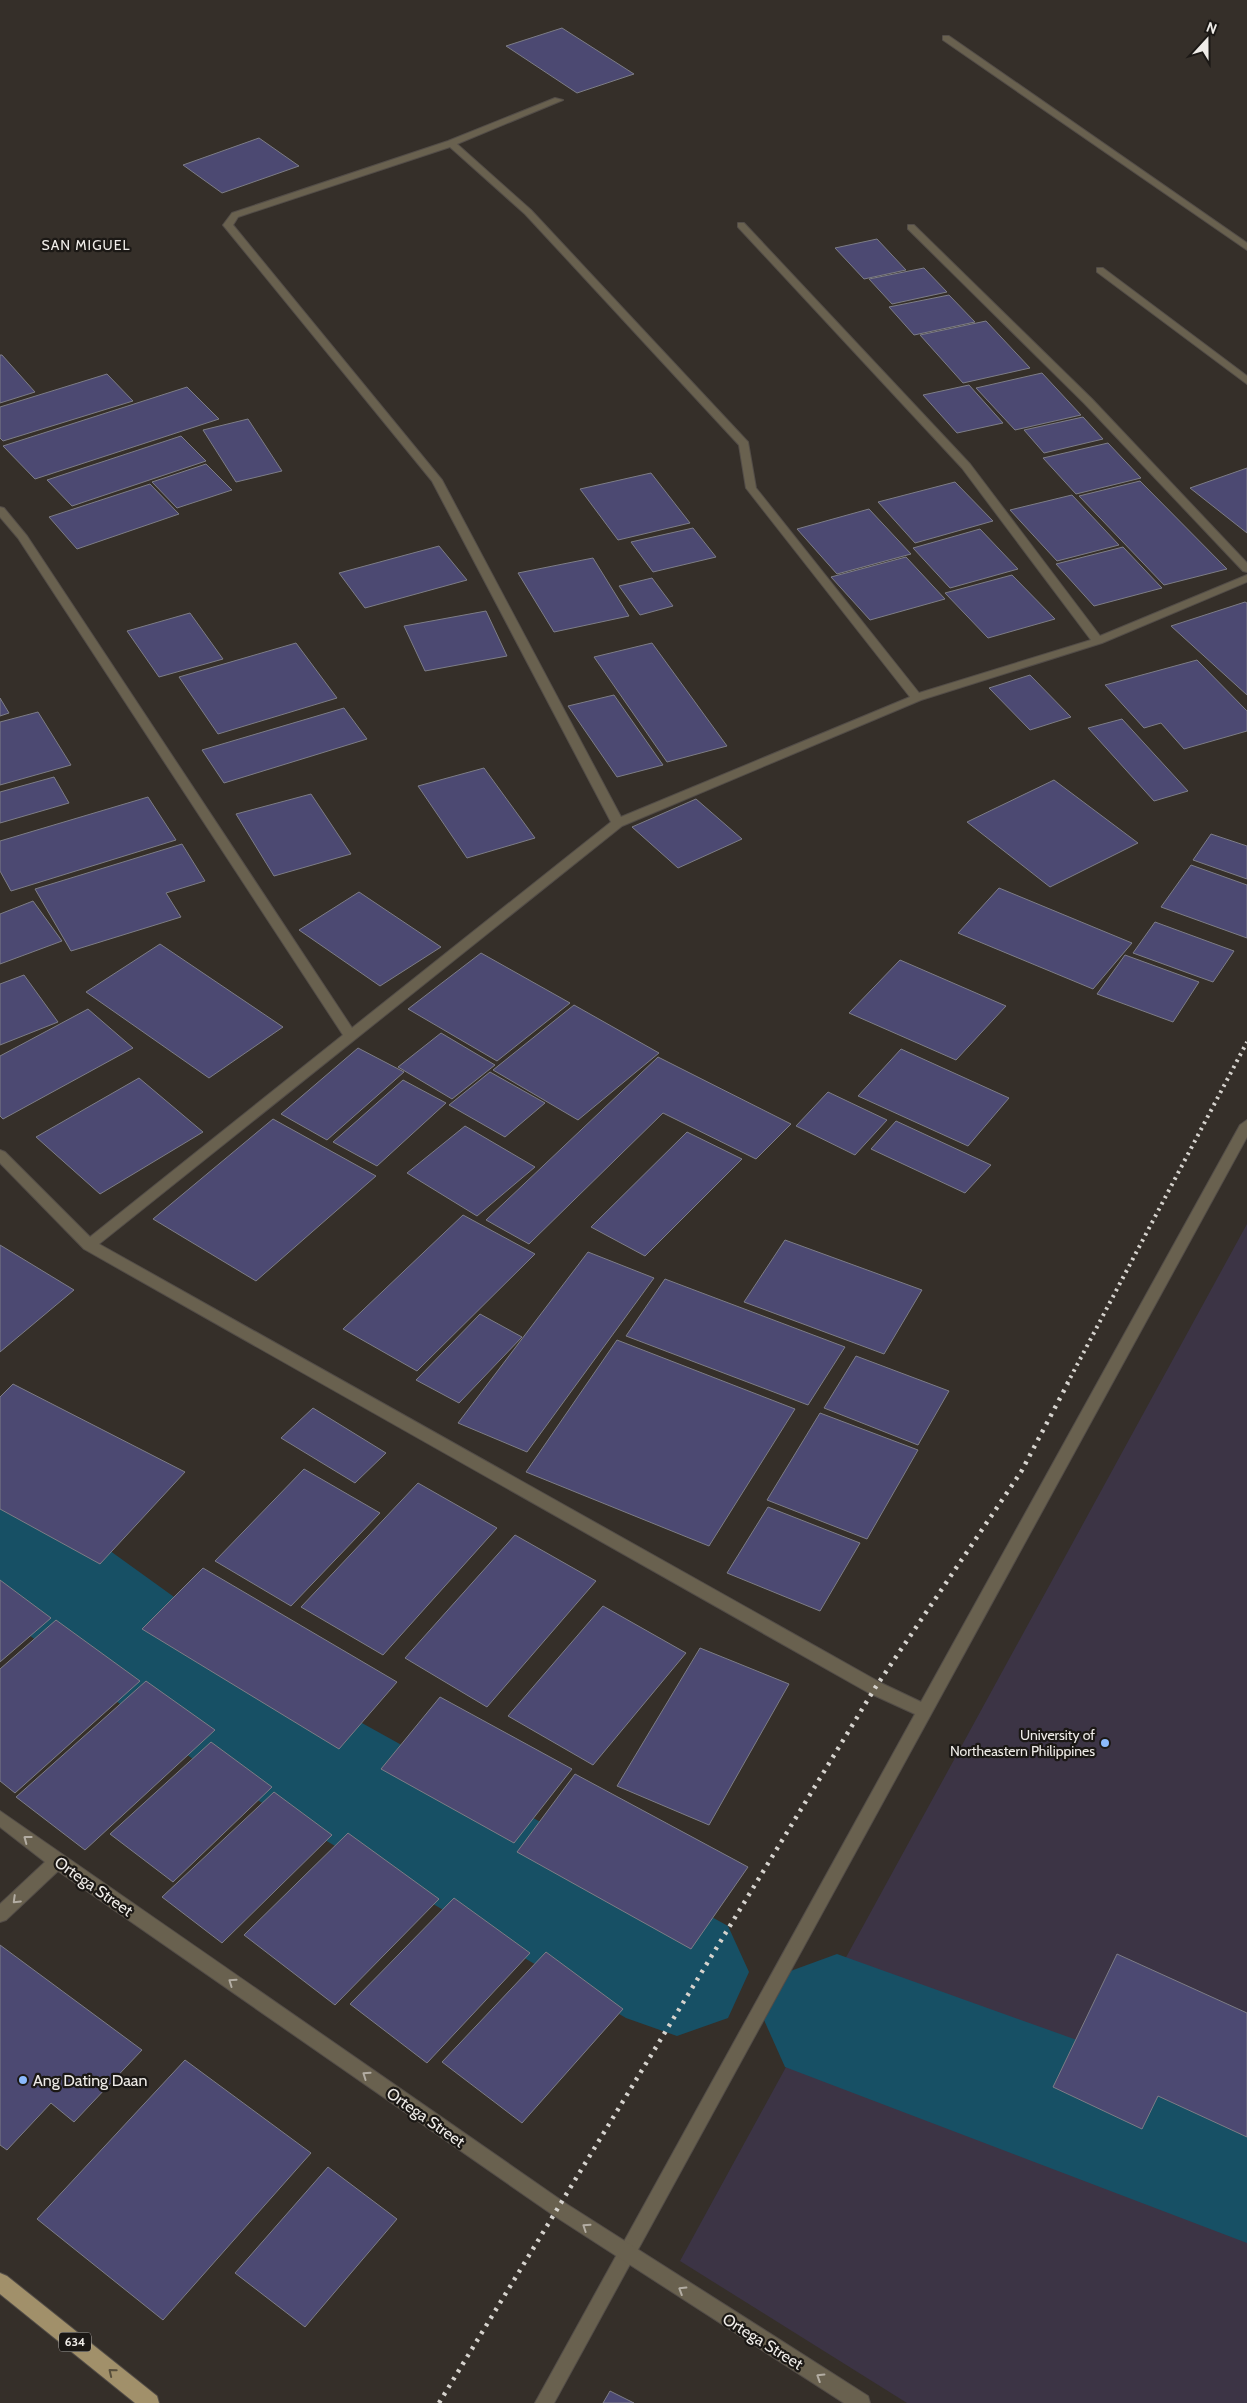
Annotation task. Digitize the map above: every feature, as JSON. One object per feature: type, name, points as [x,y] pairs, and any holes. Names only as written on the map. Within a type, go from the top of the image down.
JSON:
[{"type":"main road","name":"634","points":[[0,2282],[150,2403]]},
{"type":"street","points":[[946,38],[1247,247]]},
{"type":"street","points":[[558,100],[451,144],[235,215],[228,225],[437,480],[618,823]]},
{"type":"street","points":[[451,144],[528,212],[744,444],[751,488],[917,698]]},
{"type":"street","points":[[742,225],[966,466],[1098,641]]},
{"type":"street","points":[[911,227],[1088,400],[1247,569]]},
{"type":"street","points":[[1100,270],[1247,381]]},
{"type":"street","points":[[0,510],[22,536],[351,1036]]},
{"type":"street","points":[[89,1244],[618,823],[917,698],[1098,641],[1247,578]]},
{"type":"street","points":[[544,2403],[923,1710],[1247,1125]]},
{"type":"street","points":[[0,1155],[89,1244],[875,1688],[923,1710]]},
{"type":"street","name":"Ortega Street","points":[[0,1818],[57,1861],[626,2254],[861,2403]]},
{"type":"street","points":[[0,1916],[57,1861]]},
{"type":"shaded area","name":"University of Northeastern Philippines","points":[[1247,1224],[1247,2403],[907,2403],[680,2261]]},
{"type":"building","points":[[562,28],[634,74],[577,93],[506,46]]},
{"type":"building","points":[[259,138],[299,166],[222,193],[183,165]]},
{"type":"building","points":[[877,239],[906,270],[864,279],[835,248]]},
{"type":"building","points":[[924,268],[947,292],[892,304],[869,279]]},
{"type":"building","points":[[949,295],[975,322],[914,335],[889,307]]},
{"type":"building","points":[[986,321],[1030,368],[963,383],[920,335]]},
{"type":"building","points":[[0,355],[2,355],[35,392],[0,403]]},
{"type":"building","points":[[1042,373],[1081,415],[1015,430],[976,388]]},
{"type":"building","points":[[107,374],[133,401],[3,441],[0,438],[0,407]]},
{"type":"building","points":[[969,385],[1003,423],[957,433],[923,395]]},
{"type":"building","points":[[187,387],[219,419],[35,479],[3,446]]},
{"type":"building","points":[[1083,417],[1103,439],[1044,453],[1024,430]]},
{"type":"building","points":[[248,419],[282,471],[236,482],[203,430]]},
{"type":"building","points":[[181,436],[206,461],[72,506],[47,480]]},
{"type":"building","points":[[1108,443],[1141,478],[1076,494],[1043,458]]},
{"type":"building","points":[[206,464],[232,490],[177,508],[152,482]]},
{"type":"building","points":[[1247,468],[1247,533],[1190,488]]},
{"type":"building","points":[[651,473],[690,523],[618,540],[580,489]]},
{"type":"building","points":[[1140,481],[1227,569],[1164,585],[1079,496]]},
{"type":"building","points":[[955,482],[993,521],[915,543],[878,502]]},
{"type":"building","points":[[150,484],[179,514],[77,549],[49,517]]},
{"type":"building","points":[[1072,495],[1119,545],[1057,561],[1010,510]]},
{"type":"building","points":[[869,509],[911,554],[837,574],[797,529]]},
{"type":"building","points":[[693,528],[716,557],[653,572],[631,542]]},
{"type":"building","points":[[980,529],[1018,569],[950,588],[913,548]]},
{"type":"building","points":[[439,546],[467,580],[365,608],[339,573]]},
{"type":"building","points":[[1123,547],[1162,588],[1094,606],[1056,564]]},
{"type":"building","points":[[906,557],[945,599],[870,620],[831,577]]},
{"type":"building","points":[[593,558],[629,616],[554,632],[518,573]]},
{"type":"building","points":[[1012,575],[1055,619],[988,638],[945,593]]},
{"type":"building","points":[[652,578],[673,606],[640,615],[619,586]]},
{"type":"building","points":[[1245,602],[1247,603],[1247,695],[1171,626]]},
{"type":"building","points":[[486,611],[507,656],[425,671],[404,626]]},
{"type":"building","points":[[190,613],[223,659],[159,677],[127,631]]},
{"type":"building","points":[[296,643],[337,698],[218,734],[179,677]]},
{"type":"building","points":[[652,643],[727,746],[667,762],[594,657]]},
{"type":"building","points":[[1197,660],[1247,711],[1247,731],[1184,749],[1161,723],[1144,728],[1105,685]]},
{"type":"building","points":[[1030,675],[1071,717],[1030,730],[989,688]]},
{"type":"building","points":[[614,695],[663,765],[617,777],[568,706]]},
{"type":"building","points":[[0,698],[9,713],[0,716]]},
{"type":"building","points":[[344,708],[367,739],[224,783],[202,750]]},
{"type":"building","points":[[38,712],[71,765],[0,785],[0,722]]},
{"type":"building","points":[[1122,719],[1188,791],[1154,801],[1088,728]]},
{"type":"building","points":[[484,768],[535,838],[467,858],[418,786]]},
{"type":"building","points":[[54,777],[69,803],[0,823],[0,792]]},
{"type":"building","points":[[1054,780],[1138,843],[1050,887],[967,822]]},
{"type":"building","points":[[311,794],[351,854],[274,876],[236,814]]},
{"type":"building","points":[[148,797],[176,840],[11,891],[0,871],[0,841]]},
{"type":"building","points":[[696,799],[742,839],[678,868],[632,827]]},
{"type":"building","points":[[1211,834],[1247,846],[1247,879],[1193,860]]},
{"type":"building","points":[[182,844],[205,881],[166,893],[181,917],[71,951],[35,889]]},
{"type":"building","points":[[1191,865],[1247,885],[1247,938],[1161,907]]},
{"type":"building","points":[[999,888],[1132,943],[1093,989],[958,933]]},
{"type":"building","points":[[359,892],[441,947],[380,986],[299,930]]},
{"type":"building","points":[[33,901],[62,941],[0,964],[0,914]]},
{"type":"building","points":[[1155,922],[1234,951],[1213,982],[1133,953]]},
{"type":"building","points":[[160,944],[283,1027],[209,1078],[86,992]]},
{"type":"building","points":[[481,953],[570,1003],[497,1061],[408,1009]]},
{"type":"building","points":[[1125,955],[1199,982],[1173,1022],[1097,994]]},
{"type":"building","points":[[900,960],[1006,1006],[956,1060],[849,1013]]},
{"type":"building","points":[[24,975],[58,1022],[0,1045],[0,984]]},
{"type":"building","points":[[574,1005],[659,1053],[578,1120],[493,1070]]},
{"type":"building","points":[[88,1009],[133,1048],[3,1119],[0,1116],[0,1056]]},
{"type":"building","points":[[441,1033],[495,1065],[452,1099],[398,1067]]},
{"type":"building","points":[[358,1048],[404,1072],[327,1140],[281,1114]]},
{"type":"building","points":[[901,1049],[1009,1098],[968,1146],[858,1096]]},
{"type":"building","points":[[658,1057],[791,1124],[756,1159],[663,1113],[529,1244],[486,1220]]},
{"type":"building","points":[[490,1072],[545,1103],[505,1137],[449,1105]]},
{"type":"building","points":[[139,1078],[203,1132],[100,1194],[36,1137]]},
{"type":"building","points":[[403,1080],[446,1103],[377,1166],[333,1142]]},
{"type":"building","points":[[828,1092],[887,1120],[855,1155],[796,1126]]},
{"type":"building","points":[[273,1119],[376,1176],[256,1281],[153,1219]]},
{"type":"building","points":[[896,1121],[991,1165],[965,1193],[871,1149]]},
{"type":"building","points":[[465,1126],[535,1167],[477,1216],[407,1173]]},
{"type":"building","points":[[687,1132],[742,1159],[645,1256],[591,1227]]},
{"type":"building","points":[[463,1215],[535,1254],[417,1371],[343,1329]]},
{"type":"building","points":[[785,1240],[922,1290],[884,1354],[744,1302]]},
{"type":"building","points":[[0,1245],[74,1290],[0,1352]]},
{"type":"building","points":[[588,1252],[654,1278],[527,1452],[458,1423]]},
{"type":"building","points":[[665,1279],[845,1347],[808,1405],[626,1336]]},
{"type":"building","points":[[480,1314],[522,1337],[459,1403],[416,1380]]},
{"type":"building","points":[[617,1340],[795,1409],[709,1546],[526,1472]]},
{"type":"building","points":[[856,1356],[949,1391],[918,1445],[824,1408]]},
{"type":"building","points":[[13,1384],[185,1472],[100,1564],[0,1509],[0,1397]]},
{"type":"building","points":[[313,1408],[386,1453],[355,1483],[281,1438]]},
{"type":"building","points":[[820,1413],[918,1450],[867,1539],[767,1500]]},
{"type":"building","points":[[304,1469],[380,1513],[291,1606],[215,1561]]},
{"type":"building","points":[[418,1483],[497,1528],[383,1655],[301,1607]]},
{"type":"building","points":[[768,1507],[860,1543],[820,1611],[727,1573]]},
{"type":"building","points":[[515,1535],[596,1581],[487,1707],[405,1658]]},
{"type":"building","points":[[203,1568],[397,1682],[339,1749],[142,1629]]},
{"type":"building","points":[[0,1580],[51,1618],[0,1662]]},
{"type":"building","points":[[603,1606],[686,1653],[593,1765],[508,1716]]},
{"type":"building","points":[[56,1620],[140,1681],[15,1793],[0,1781],[0,1669]]},
{"type":"building","points":[[700,1648],[789,1684],[709,1825],[617,1786]]},
{"type":"building","points":[[146,1681],[215,1730],[85,1850],[16,1797]]},
{"type":"building","points":[[440,1697],[572,1769],[514,1843],[381,1769]]},
{"type":"building","points":[[211,1742],[272,1787],[173,1882],[110,1834]]},
{"type":"building","points":[[575,1774],[748,1867],[691,1949],[517,1852]]},
{"type":"building","points":[[274,1792],[332,1835],[222,1943],[162,1897]]},
{"type":"building","points":[[348,1833],[439,1899],[335,2005],[244,1935]]},
{"type":"building","points":[[454,1898],[530,1953],[427,2063],[350,2004]]},
{"type":"building","points":[[0,1945],[142,2050],[74,2122],[51,2103],[7,2150],[0,2145]]},
{"type":"building","points":[[546,1952],[623,2009],[522,2123],[442,2062]]},
{"type":"building","points":[[1117,1954],[1247,2013],[1247,2137],[1158,2096],[1142,2129],[1053,2087]]},
{"type":"building","points":[[185,2060],[311,2153],[163,2320],[37,2219]]},
{"type":"building","points":[[328,2167],[397,2219],[305,2327],[235,2273]]},
{"type":"building","points":[[610,2391],[634,2403],[603,2403]]},
{"type":"waterway","points":[[0,1540],[36,1569],[258,1732],[677,1972]]},
{"type":"waterway","points":[[837,2020],[1247,2172]]},
{"type":"railway","points":[[1067,1384],[1247,1042]]},
{"type":"railway","points":[[439,2403],[875,1688],[1021,1472],[1068,1383]]},
{"type":"place","name":"University of Northeastern Philippines","points":[[1105,1743]]},
{"type":"place","name":"Ang Dating Daan","points":[[23,2080]]},
{"type":"district","name":"SAN MIGUEL","points":[[86,245]]}]
